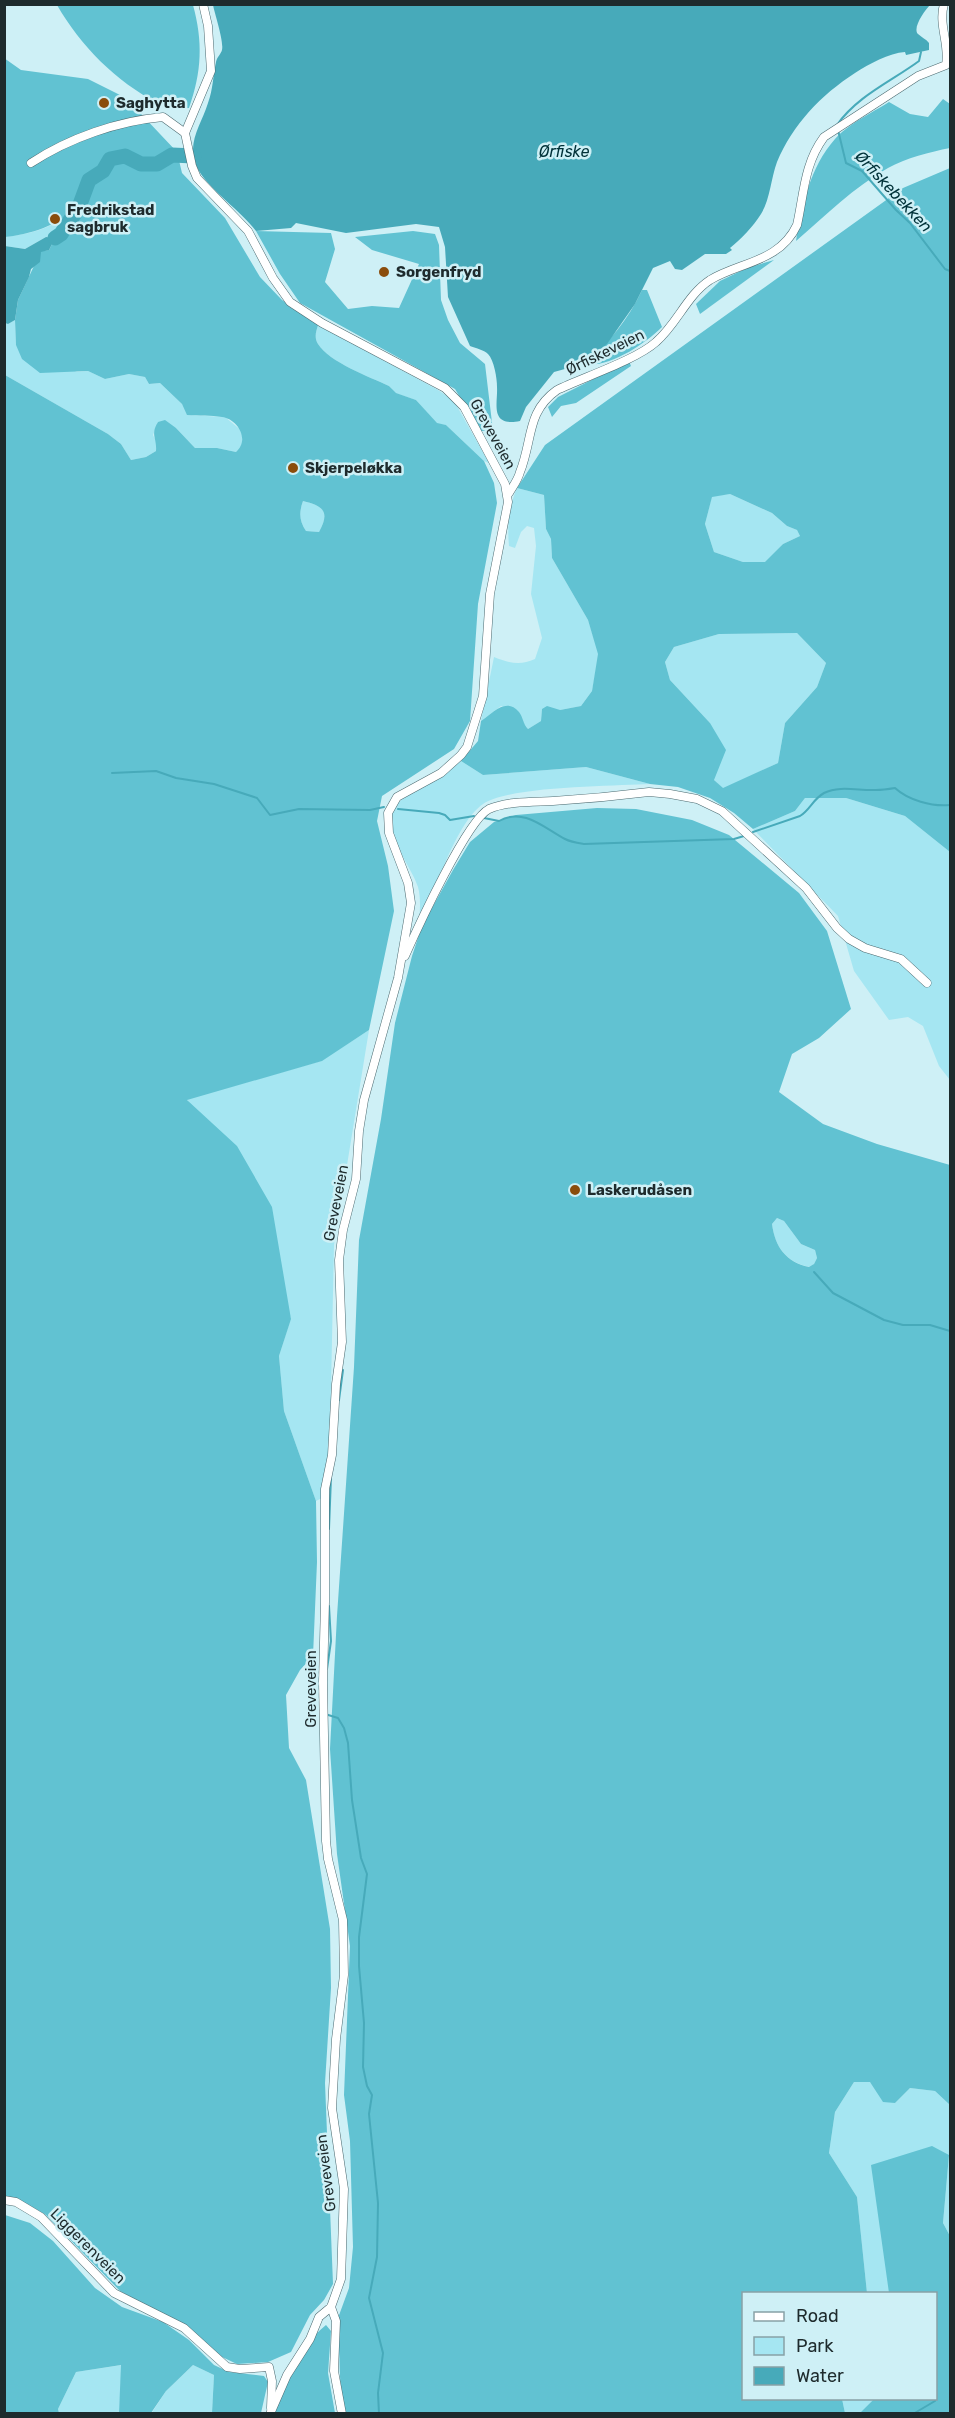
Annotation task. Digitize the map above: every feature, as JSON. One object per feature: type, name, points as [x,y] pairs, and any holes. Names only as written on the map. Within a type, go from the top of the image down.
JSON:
[{"type":"street","points":[[31,163],[45,154],[80,139],[123,123],[143,119],[163,117],[185,133],[212,71],[208,26],[203,4]]},
{"type":"street","points":[[944,4],[942,29],[948,67]]},
{"type":"street","name":"Ørfiskeveien","points":[[509,493],[520,474],[538,410],[548,397],[558,390],[650,347],[672,326],[700,287],[720,275],[769,256],[786,240],[797,225],[804,179],[815,149],[824,137],[918,76],[948,67]]},
{"type":"street","name":"Greveveien","points":[[185,133],[197,178],[248,231],[273,278],[290,302],[322,322],[444,388],[456,397],[464,407],[509,493],[507,516],[490,594],[483,696],[466,747],[451,766],[397,797],[388,813],[391,839],[411,895],[401,965],[364,1100],[359,1131],[356,1179],[343,1230],[339,1260],[342,1342],[336,1384],[332,1455],[325,1489],[323,1682],[326,1841],[343,1920],[344,1975],[332,2108],[345,2189],[345,2224],[341,2279],[331,2307],[336,2321],[334,2371],[342,2414]]},
{"type":"street","name":"Greveveien","points":[[401,965],[419,923],[463,841],[474,822],[491,808],[518,803],[649,792],[697,799],[722,811],[806,888],[837,928],[849,939],[865,948],[901,959],[927,983]]},
{"type":"street","name":"Liggerenveien","points":[[4,2200],[16,2202],[41,2217],[114,2293],[184,2328],[227,2367],[240,2369],[269,2367],[272,2381],[271,2411]]},
{"type":"street","points":[[271,2411],[287,2375],[310,2339],[319,2317],[331,2307]]},
{"type":"green space","points":[[77,206],[79,207],[61,234],[55,238],[46,237],[25,249],[5,246],[4,237],[44,228],[62,219]]},
{"type":"green space","points":[[15,320],[16,345],[77,372],[88,371],[105,379],[129,374],[145,377],[149,384],[160,383],[182,404],[188,415],[225,417],[242,431],[242,447],[236,452],[217,448],[195,448],[176,428],[158,422],[153,435],[157,443],[156,451],[146,457],[131,460],[121,444],[108,434],[5,375],[5,323],[8,324]]},
{"type":"green space","points":[[318,325],[454,401],[489,463],[484,461],[446,425],[437,424],[416,400],[395,393],[389,386],[350,368],[323,351],[317,341]]},
{"type":"green space","points":[[517,488],[544,495],[546,529],[551,539],[552,558],[588,620],[599,654],[592,691],[581,706],[560,710],[542,709],[541,721],[528,729],[519,713],[501,706],[481,721],[494,657],[514,663],[530,661],[535,659],[542,638],[531,594],[536,546],[534,528],[527,526],[521,532],[515,548],[509,546],[509,516]]},
{"type":"green space","points":[[730,494],[772,513],[787,526],[797,530],[800,536],[783,544],[766,562],[743,562],[714,552],[705,524],[712,496]]},
{"type":"green space","points":[[303,501],[316,505],[323,511],[324,519],[319,532],[306,531],[302,524],[300,516]]},
{"type":"green space","points":[[797,633],[826,663],[817,687],[785,723],[778,763],[723,789],[714,780],[710,723],[670,680],[665,662],[674,647],[719,634]]},
{"type":"green space","points":[[461,761],[483,775],[586,767],[650,784],[538,790],[496,798],[483,804],[472,814],[453,845],[418,933],[420,904],[418,887],[393,833],[391,822],[393,811],[403,798],[442,776]]},
{"type":"green space","points":[[805,798],[846,798],[905,816],[950,852],[950,1080],[939,1066],[923,1026],[908,1017],[889,1020],[854,971],[838,916],[753,829],[795,811]]},
{"type":"green space","points":[[369,1030],[334,1245],[330,1435],[324,1497],[316,1501],[284,1411],[279,1356],[291,1318],[187,1099],[321,1061]]},
{"type":"green space","points":[[777,1218],[784,1221],[801,1244],[815,1250],[817,1258],[810,1267],[794,1261],[783,1252],[776,1240],[772,1224]]},
{"type":"green space","points":[[854,2082],[870,2082],[895,2103],[910,2088],[935,2091],[950,2105],[950,2236],[943,2223],[949,2155],[889,2292],[867,2292],[857,2197],[829,2153],[835,2112]]},
{"type":"green space","points":[[122,2365],[119,2413],[59,2413],[58,2409],[76,2372]]},
{"type":"green space","points":[[193,2365],[214,2375],[212,2413],[151,2414],[166,2391]]},
{"type":"green space","points":[[842,2400],[873,2400],[860,2414],[845,2413]]},
{"type":"shaded area","points":[[57,5],[193,5],[200,56],[197,82],[189,108],[171,109],[128,84],[88,48]]},
{"type":"shaded area","points":[[4,58],[21,70],[88,79],[126,98],[177,152],[182,173],[225,218],[260,277],[282,300],[318,325],[316,339],[323,351],[350,368],[389,386],[396,393],[416,400],[437,423],[446,425],[484,461],[494,483],[497,503],[478,604],[470,721],[454,749],[382,796],[377,821],[388,866],[394,911],[369,1030],[322,1061],[187,1100],[237,1146],[272,1207],[291,1319],[279,1356],[284,1411],[316,1501],[317,1562],[313,1656],[300,1670],[286,1695],[289,1748],[306,1780],[330,1929],[331,1988],[325,2083],[333,2284],[324,2300],[310,2315],[291,2352],[268,2362],[237,2364],[220,2356],[197,2335],[120,2291],[46,2215],[20,2200],[5,2197],[5,375],[108,434],[121,444],[131,460],[146,457],[156,451],[154,430],[158,422],[165,420],[195,448],[217,448],[236,452],[242,442],[242,436],[237,426],[228,419],[218,416],[187,415],[182,404],[160,383],[149,384],[145,377],[129,374],[105,379],[88,371],[40,373],[22,359],[16,345],[15,320],[18,300],[41,251],[49,250],[55,238],[61,234],[79,207],[44,228],[5,237]],"holes":[[[303,501],[316,505],[323,511],[324,519],[319,532],[306,531],[302,524],[300,513]]]},
{"type":"shaded area","points":[[943,99],[950,104],[950,148],[902,161],[888,168],[852,193],[796,241],[804,201],[813,174],[826,150],[840,134],[889,102],[910,114],[928,117]]},
{"type":"shaded area","points":[[950,168],[950,852],[905,816],[846,798],[805,798],[795,811],[753,829],[734,813],[710,798],[678,787],[650,784],[586,767],[483,775],[461,761],[478,741],[481,721],[500,708],[509,706],[514,708],[528,729],[541,721],[542,709],[547,706],[560,710],[581,706],[592,691],[598,654],[588,620],[552,558],[551,539],[546,529],[544,495],[517,488],[545,445],[903,188]],"holes":[[[730,494],[772,513],[787,526],[797,530],[800,536],[783,544],[765,562],[743,562],[714,552],[705,524],[712,497]],[[797,633],[826,663],[817,687],[785,723],[778,763],[723,788],[714,780],[726,750],[710,723],[670,680],[665,662],[674,647],[719,634]]]},
{"type":"shaded area","points":[[256,231],[331,233],[335,249],[325,282],[348,309],[372,306],[399,308],[419,264],[372,250],[355,237],[413,231],[435,234],[439,245],[441,300],[460,343],[485,364],[493,431],[480,431],[455,389],[300,303],[280,274]]},
{"type":"shaded area","points":[[774,260],[700,314],[696,304],[720,281],[747,268]]},
{"type":"shaded area","points":[[642,290],[647,290],[662,327],[646,341],[625,354],[604,363],[583,364],[617,330],[631,311]]},
{"type":"shaded area","points":[[629,361],[631,366],[576,403],[561,406],[552,417],[548,407],[558,397]]},
{"type":"shaded area","points":[[597,808],[636,809],[692,820],[729,835],[799,893],[827,931],[851,1009],[819,1038],[792,1054],[779,1092],[823,1124],[877,1144],[950,1165],[950,2105],[935,2091],[910,2088],[895,2103],[883,2102],[870,2082],[854,2082],[835,2112],[829,2153],[857,2197],[867,2292],[742,2292],[742,2400],[842,2400],[845,2413],[344,2413],[341,2405],[338,2318],[349,2288],[353,2247],[350,2141],[344,2095],[350,1946],[337,1854],[330,1749],[354,1367],[359,1240],[381,1119],[395,1023],[412,956],[422,926],[470,842],[494,822],[516,815]],"holes":[[[777,1218],[784,1221],[801,1244],[815,1250],[817,1258],[809,1267],[788,1257],[779,1246],[772,1224]]]},
{"type":"shaded area","points":[[932,2146],[949,2155],[943,2223],[950,2236],[950,2413],[860,2413],[873,2400],[937,2400],[937,2292],[889,2292],[871,2165]]},
{"type":"shaded area","points":[[5,2215],[30,2223],[53,2241],[95,2288],[122,2307],[163,2322],[189,2340],[214,2365],[229,2372],[264,2376],[268,2382],[261,2413],[212,2413],[214,2375],[193,2365],[166,2391],[151,2413],[119,2413],[121,2365],[76,2372],[58,2409],[59,2413],[5,2413]]},
{"type":"shaded area","points":[[326,2325],[331,2331],[328,2373],[335,2413],[273,2414],[301,2354]]},
{"type":"water","name":"Ørfiske","points":[[213,5],[930,5],[922,15],[917,28],[918,34],[929,43],[929,50],[906,55],[905,52],[886,57],[861,70],[831,91],[809,112],[791,135],[777,162],[764,208],[751,228],[730,248],[732,250],[726,254],[705,254],[682,270],[675,269],[670,261],[653,268],[635,304],[607,344],[583,364],[554,372],[526,407],[520,421],[510,422],[499,417],[497,412],[497,387],[492,360],[482,350],[470,346],[448,297],[445,247],[439,227],[416,224],[346,233],[296,223],[291,228],[256,231],[199,171],[193,153],[193,144],[210,98],[217,60],[222,50],[221,34]]},
{"type":"water","points":[[46,237],[55,238],[49,250],[41,252],[40,262],[31,269],[18,300],[15,320],[8,324],[5,323],[5,246],[25,249]]},
{"type":"waterway","name":"Ørfiskebekken","points":[[837,125],[865,97],[919,61],[921,52]]},
{"type":"waterway","name":"Ørfiskebekken","points":[[838,130],[846,163],[862,171],[910,223],[945,269],[950,271]]},
{"type":"waterway","points":[[55,238],[61,234],[79,207],[89,180],[103,171],[110,159],[125,156],[141,164],[157,164],[172,155],[194,156]]},
{"type":"waterway","points":[[112,773],[156,771],[176,778],[214,784],[257,798],[270,815],[299,809],[370,810],[384,807]]},
{"type":"waterway","points":[[753,832],[800,816],[820,795],[836,789],[895,788],[921,802],[950,805]]},
{"type":"waterway","points":[[398,809],[439,813],[450,820],[474,816]]},
{"type":"waterway","points":[[484,818],[499,821],[508,817],[525,818],[567,840],[584,844],[734,839],[744,836]]},
{"type":"waterway","points":[[814,1272],[833,1293],[884,1320],[903,1325],[930,1325],[950,1331]]},
{"type":"waterway","points":[[339,1400],[343,1370]]},
{"type":"waterway","points":[[329,1529],[331,1477]]},
{"type":"waterway","points":[[327,1669],[331,1641],[329,1606]]},
{"type":"waterway","points":[[325,1714],[338,1718],[344,1728],[348,1743],[352,1800],[361,1858],[367,1874],[359,1937],[359,1966],[364,2023],[363,2067],[367,2086],[372,2095],[369,2114],[378,2203],[377,2257],[369,2298],[383,2353],[378,2393],[379,2414]]},
{"type":"waterway","points":[[913,2414],[935,2400]]},
{"type":"place","name":"Saghytta","points":[[104,103]]},
{"type":"place","name":"Fredrikstad sagbruk","points":[[55,219]]},
{"type":"place","name":"Sorgenfryd","points":[[384,272]]},
{"type":"place","name":"Skjerpeløkka","points":[[293,468]]},
{"type":"place","name":"Laskerudåsen","points":[[575,1190]]}]
